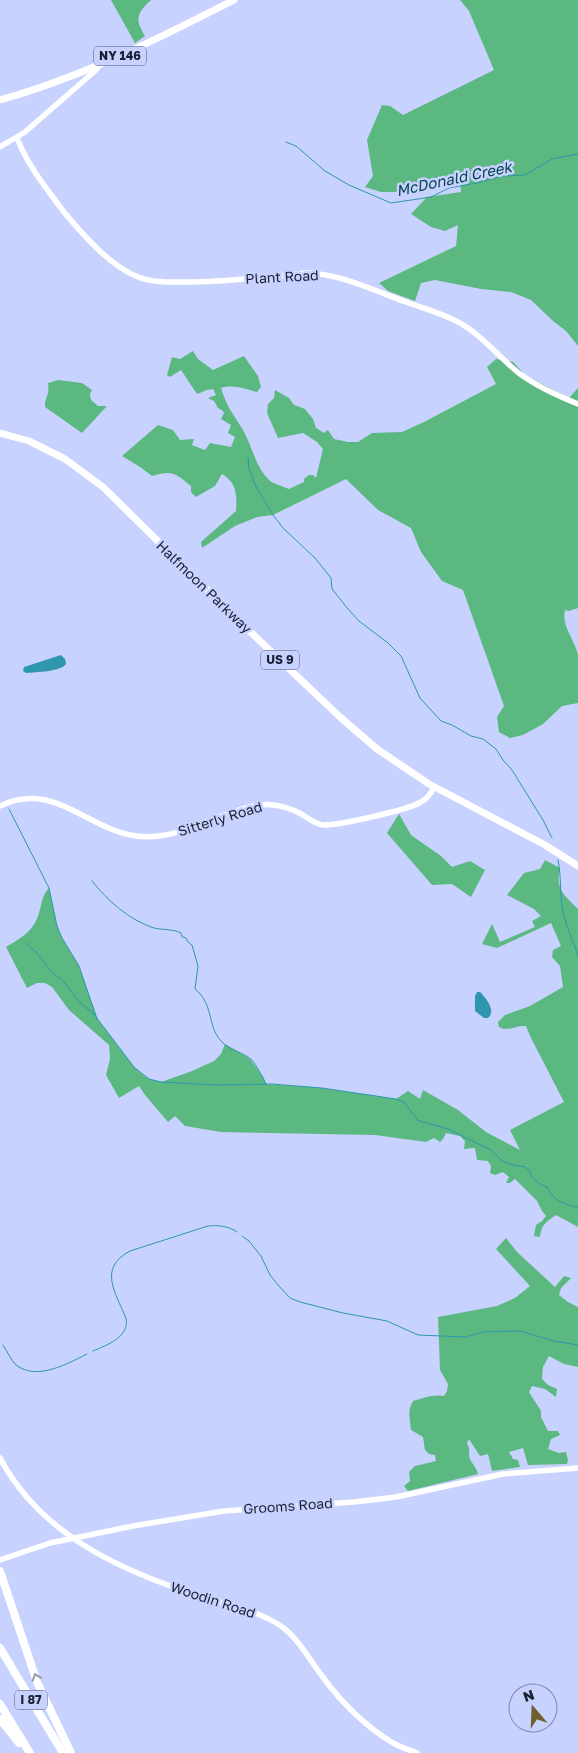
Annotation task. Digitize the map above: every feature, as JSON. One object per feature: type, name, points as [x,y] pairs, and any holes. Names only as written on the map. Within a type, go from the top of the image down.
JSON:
[{"type":"highway","points":[[0,1571],[37,1682],[71,1753]]},
{"type":"highway","name":"I 87","points":[[0,1648],[63,1753]]},
{"type":"highway","name":"I 87","points":[[0,1704],[28,1753]]},
{"type":"highway","points":[[0,1719],[28,1753]]},
{"type":"main road","name":"NY 146","points":[[0,100],[51,84],[99,65],[142,46],[234,0]]},
{"type":"main road","name":"Halfmoon Parkway","points":[[0,433],[22,439],[43,448],[65,459],[92,478],[340,717],[377,749],[434,787],[540,842],[578,866]]},
{"type":"street","points":[[0,147],[17,138],[96,70],[99,65]]},
{"type":"street","name":"Plant Road","points":[[17,138],[33,171],[69,218],[101,252],[124,270],[148,280],[172,282],[205,282],[306,273],[347,279],[453,319],[469,329],[520,374],[533,383],[561,398],[578,404]]},
{"type":"street","name":"Sitterly Road","points":[[0,806],[12,801],[27,799],[52,801],[107,827],[128,834],[146,836],[180,832],[251,807],[267,804],[284,806],[322,825],[357,820],[417,804],[431,794],[434,787]]},
{"type":"street","name":"Woodin Road","points":[[0,1458],[20,1488],[56,1526],[88,1549],[146,1577],[200,1597],[253,1612],[279,1625],[287,1631],[323,1678],[364,1722],[394,1743],[417,1753]]},
{"type":"street","name":"Grooms Road","points":[[0,1560],[50,1543],[72,1538],[224,1511],[354,1502],[396,1497],[503,1474],[578,1468]]},
{"type":"street","points":[[50,1543],[58,1538],[59,1534],[56,1526]]},
{"type":"street","points":[[88,1549],[86,1540],[92,1534]]},
{"type":"shaded area","points":[[111,0],[151,0],[142,9],[139,17],[145,36],[135,43]]},
{"type":"shaded area","points":[[460,0],[578,0],[578,346],[566,331],[531,300],[511,292],[481,289],[435,280],[421,283],[415,301],[388,291],[379,283],[456,246],[458,225],[445,231],[431,227],[411,214],[427,197],[461,192],[460,177],[412,192],[381,192],[365,187],[373,176],[367,140],[382,105],[390,106],[403,115],[494,70],[469,11]]},
{"type":"shaded area","points":[[193,351],[198,359],[213,370],[244,356],[258,376],[261,387],[257,392],[244,388],[221,388],[228,406],[243,430],[264,474],[272,482],[289,489],[304,482],[304,479],[309,475],[313,475],[316,478],[323,449],[317,442],[303,433],[278,438],[267,413],[268,404],[274,398],[275,390],[289,398],[294,405],[305,409],[313,419],[316,428],[324,433],[328,430],[334,439],[358,442],[372,433],[402,432],[496,384],[487,367],[496,359],[513,362],[525,375],[569,398],[578,388],[578,608],[569,611],[565,610],[564,616],[578,655],[578,703],[562,706],[543,724],[523,735],[510,738],[499,732],[497,717],[504,706],[463,590],[442,581],[421,552],[411,528],[378,510],[346,479],[273,515],[257,517],[235,526],[202,548],[201,542],[236,511],[236,495],[231,481],[222,474],[215,486],[196,497],[191,492],[191,486],[177,476],[164,473],[152,476],[122,456],[158,425],[173,430],[180,440],[194,439],[192,445],[205,450],[210,443],[231,447],[235,437],[228,433],[231,425],[221,419],[223,411],[218,408],[214,401],[208,398],[216,395],[213,389],[197,394],[181,370],[170,377],[167,375],[172,357],[180,359]]},
{"type":"shaded area","points":[[58,380],[82,383],[92,390],[90,394],[91,400],[98,406],[107,406],[82,433],[45,407],[48,383]]},
{"type":"shaded area","points":[[61,655],[65,659],[66,664],[59,669],[26,673],[23,671],[24,667]]},
{"type":"shaded area","points":[[399,814],[411,835],[441,856],[452,867],[470,861],[485,870],[471,897],[452,884],[432,885],[387,833]]},
{"type":"shaded area","points":[[545,860],[560,868],[560,887],[578,909],[578,1227],[556,1215],[545,1224],[540,1237],[534,1236],[536,1225],[546,1216],[537,1201],[515,1179],[510,1183],[506,1183],[509,1177],[503,1172],[495,1175],[490,1173],[491,1166],[488,1161],[477,1160],[475,1148],[464,1149],[465,1141],[460,1136],[446,1133],[440,1142],[434,1138],[426,1142],[375,1135],[221,1132],[185,1126],[175,1116],[168,1122],[139,1086],[119,1098],[106,1075],[110,1059],[109,1045],[69,1010],[52,987],[45,983],[37,983],[27,988],[6,947],[23,936],[33,925],[38,917],[44,895],[49,888],[57,926],[79,966],[98,1020],[134,1067],[149,1079],[161,1082],[214,1061],[221,1054],[225,1044],[250,1059],[266,1084],[322,1088],[396,1099],[408,1091],[420,1099],[423,1090],[458,1110],[486,1132],[520,1150],[510,1130],[564,1102],[526,1026],[509,1029],[502,1028],[499,1027],[498,1022],[505,1015],[530,1006],[563,987],[560,966],[552,957],[553,950],[561,946],[551,923],[497,948],[482,944],[492,924],[500,942],[535,927],[532,921],[541,916],[534,909],[507,895],[524,873],[540,869]]},
{"type":"shaded area","points":[[477,992],[480,992],[490,1005],[491,1012],[488,1018],[484,1018],[475,1011],[475,996]]},
{"type":"shaded area","points":[[506,1238],[517,1252],[555,1287],[564,1276],[571,1278],[561,1288],[559,1295],[578,1307],[578,1367],[564,1364],[549,1356],[543,1367],[542,1379],[548,1385],[557,1389],[556,1397],[545,1389],[532,1386],[529,1392],[541,1411],[541,1417],[548,1431],[558,1431],[560,1435],[551,1439],[548,1449],[559,1453],[566,1452],[567,1464],[528,1465],[523,1448],[509,1452],[513,1459],[518,1460],[520,1467],[492,1471],[488,1454],[480,1456],[469,1439],[467,1443],[469,1457],[478,1474],[408,1491],[404,1486],[410,1481],[409,1472],[415,1466],[436,1461],[435,1455],[429,1454],[425,1450],[423,1437],[411,1430],[409,1415],[413,1401],[432,1396],[444,1396],[447,1391],[448,1384],[440,1370],[438,1317],[497,1306],[515,1298],[530,1286],[496,1249]]},
{"type":"waterway","name":"McDonald Creek","points":[[286,142],[296,146],[325,171],[349,185],[391,203],[431,197],[449,188],[502,176],[525,175],[552,159],[578,154]]},
{"type":"waterway","points":[[248,457],[249,469],[255,485],[283,528],[315,558],[331,578],[332,589],[359,621],[388,643],[401,656],[420,698],[441,721],[471,736],[483,739],[496,749],[512,770],[552,838]]},
{"type":"waterway","points":[[9,809],[49,888],[57,926],[79,966],[97,1019]]},
{"type":"waterway","points":[[558,860],[562,909],[578,957]]},
{"type":"waterway","points":[[92,881],[112,903],[136,920],[154,928],[181,933],[182,937],[186,938],[192,945],[198,966],[195,989],[205,1001],[217,1035],[224,1044],[252,1060],[266,1084]]},
{"type":"waterway","points":[[26,943],[51,971],[64,982],[79,1002],[93,1013],[134,1067],[149,1079],[161,1082],[218,1085],[272,1084],[322,1088],[396,1099],[405,1103],[417,1120],[448,1129],[491,1150],[501,1160],[509,1164],[525,1167],[529,1170],[532,1177],[547,1187],[556,1199],[578,1208]]},
{"type":"waterway","points":[[93,1351],[116,1339],[121,1335],[126,1325],[126,1318],[112,1281],[114,1265],[120,1258],[130,1251],[208,1226],[223,1226],[237,1232]]},
{"type":"waterway","points":[[242,1236],[249,1241],[261,1256],[270,1275],[278,1285],[290,1298],[300,1302],[343,1313],[387,1321],[418,1335],[466,1337],[483,1332],[520,1331],[554,1341],[578,1345]]},
{"type":"waterway","points":[[3,1345],[16,1365],[24,1370],[33,1371],[52,1369],[87,1354]]}]
